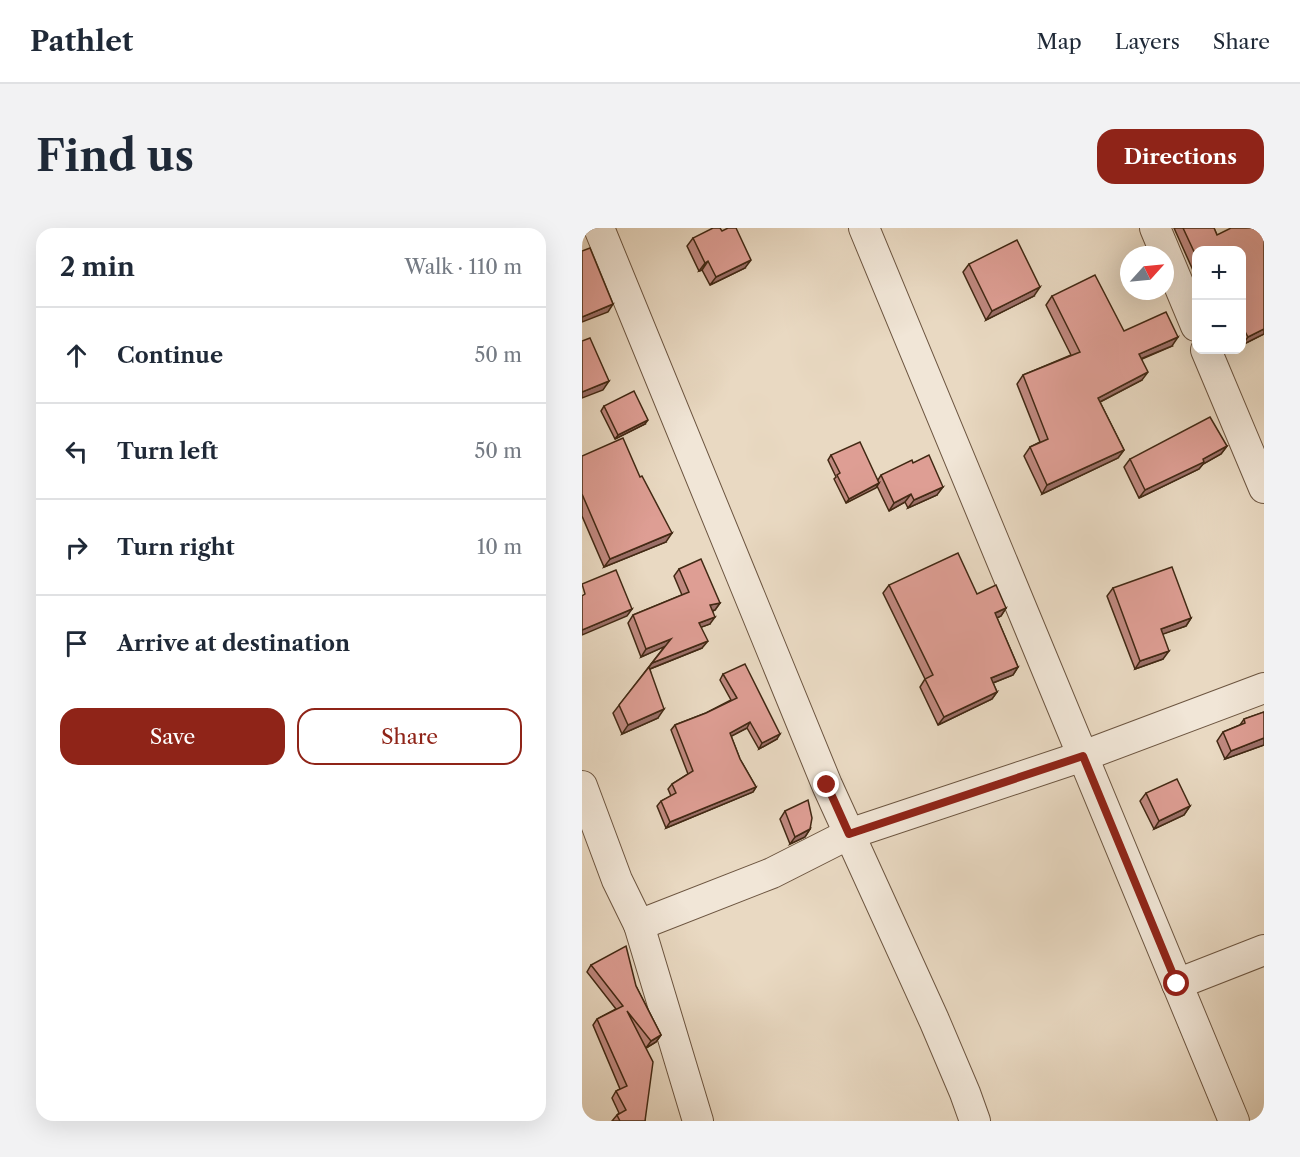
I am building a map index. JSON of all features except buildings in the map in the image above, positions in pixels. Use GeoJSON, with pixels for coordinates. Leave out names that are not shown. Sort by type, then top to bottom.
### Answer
{"type":"FeatureCollection","features":[{"type":"Feature","properties":{"kind":"street"},"geometry":{"type":"LineString","coordinates":[[599,228],[849,834],[934,1020],[975,1121]]}},
{"type":"Feature","properties":{"kind":"street"},"geometry":{"type":"LineString","coordinates":[[864,228],[1234,1121]]}},
{"type":"Feature","properties":{"kind":"street"},"geometry":{"type":"LineString","coordinates":[[1155,228],[1192,314]]}},
{"type":"Feature","properties":{"kind":"street"},"geometry":{"type":"LineString","coordinates":[[1208,354],[1264,488]]}},
{"type":"Feature","properties":{"kind":"street"},"geometry":{"type":"LineString","coordinates":[[639,925],[772,873],[849,834],[1083,756],[1264,688]]}},
{"type":"Feature","properties":{"kind":"street"},"geometry":{"type":"LineString","coordinates":[[582,786],[617,880],[639,925],[698,1121]]}},
{"type":"Feature","properties":{"kind":"street"},"geometry":{"type":"LineString","coordinates":[[1177,984],[1264,950]]}},
{"type":"Feature","properties":{"kind":"route"},"geometry":{"type":"LineString","coordinates":[[827,785],[849,834],[1083,756],[1177,984]]}}]}
